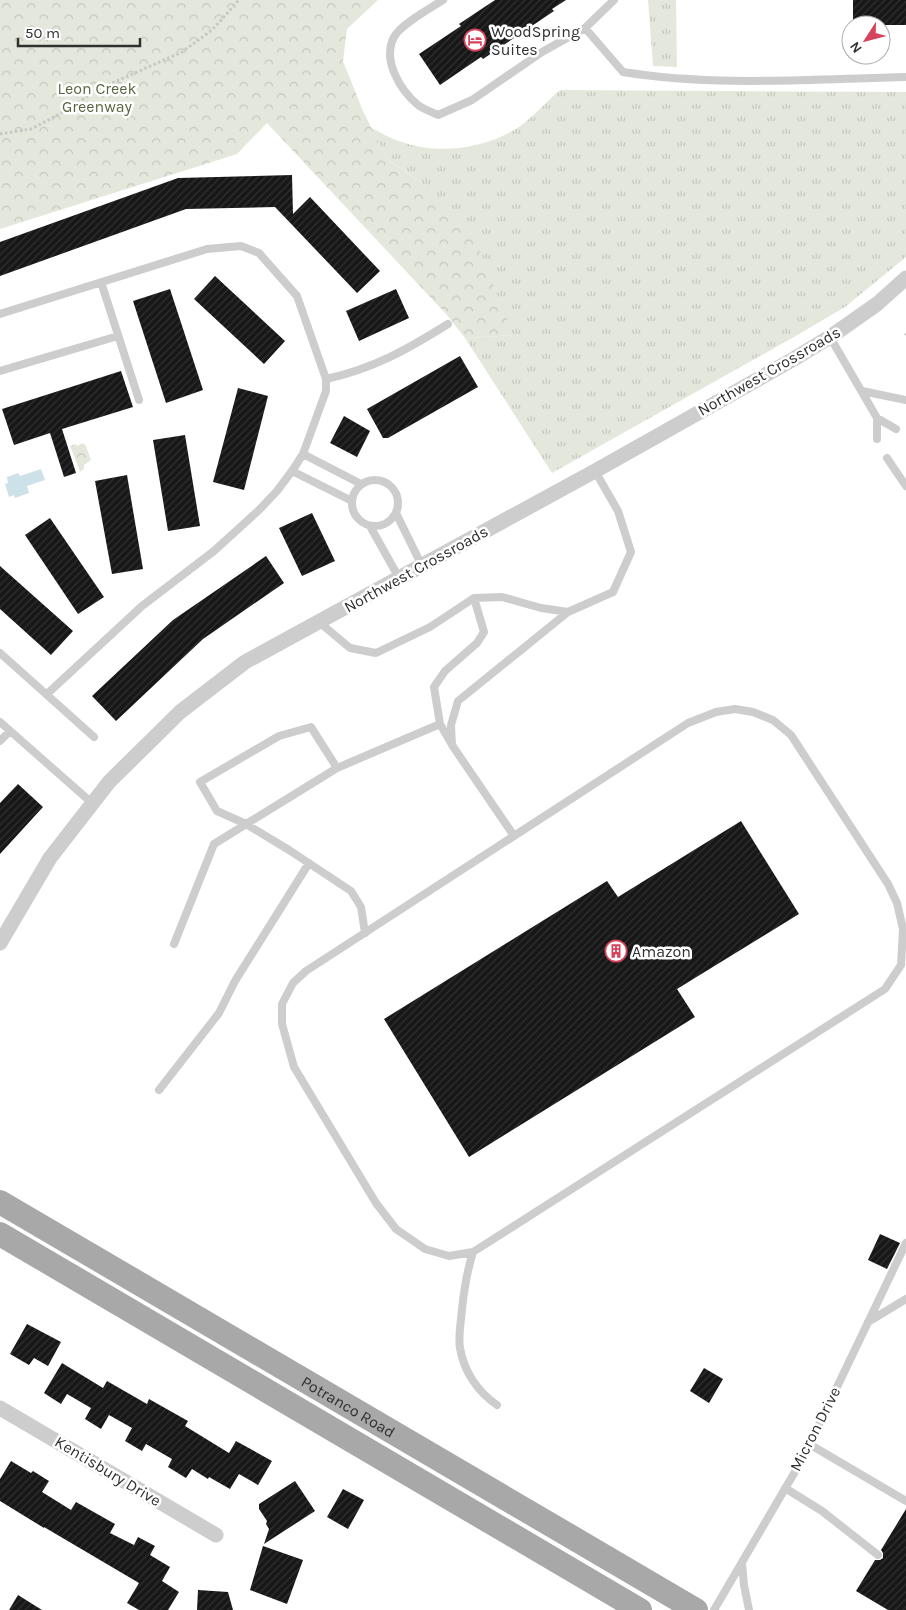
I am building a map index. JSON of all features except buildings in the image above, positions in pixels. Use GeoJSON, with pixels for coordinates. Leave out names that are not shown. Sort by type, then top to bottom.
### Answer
{"type":"FeatureCollection","features":[{"type":"Feature","properties":{"kind":"main road","name":"Potranco Road"},"geometry":{"type":"LineString","coordinates":[[0,1202],[696,1610]]}},
{"type":"Feature","properties":{"kind":"main road","name":"Potranco Road"},"geometry":{"type":"LineString","coordinates":[[0,1234],[640,1610]]}},
{"type":"Feature","properties":{"kind":"street","name":"Northwest Crossroads"},"geometry":{"type":"LineString","coordinates":[[0,943],[50,858],[92,803],[125,765],[180,712],[245,662],[595,471],[792,360],[830,337],[877,304],[906,278]]}},
{"type":"Feature","properties":{"kind":"street","name":"Kentisbury Drive"},"geometry":{"type":"LineString","coordinates":[[0,1408],[216,1535]]}},
{"type":"Feature","properties":{"kind":"lane"},"geometry":{"type":"LineString","coordinates":[[443,0],[411,20],[394,36],[390,56],[394,75],[408,94],[419,106],[438,115],[472,100],[542,52],[585,28],[614,0]]}},
{"type":"Feature","properties":{"kind":"lane"},"geometry":{"type":"LineString","coordinates":[[585,28],[622,72],[662,78],[751,81],[906,77]]}},
{"type":"Feature","properties":{"kind":"lane"},"geometry":{"type":"LineString","coordinates":[[0,314],[207,249],[241,246],[259,253],[297,296],[326,379],[326,391],[302,454],[292,472],[277,491],[235,533],[142,606],[47,694]]}},
{"type":"Feature","properties":{"kind":"lane"},"geometry":{"type":"LineString","coordinates":[[101,282],[139,400]]}},
{"type":"Feature","properties":{"kind":"lane"},"geometry":{"type":"LineString","coordinates":[[326,379],[369,367],[400,352],[448,324]]}},
{"type":"Feature","properties":{"kind":"lane"},"geometry":{"type":"LineString","coordinates":[[0,371],[118,336]]}},
{"type":"Feature","properties":{"kind":"lane"},"geometry":{"type":"LineString","coordinates":[[830,337],[876,418],[877,439]]}},
{"type":"Feature","properties":{"kind":"lane"},"geometry":{"type":"LineString","coordinates":[[862,391],[906,400]]}},
{"type":"Feature","properties":{"kind":"lane"},"geometry":{"type":"LineString","coordinates":[[876,418],[896,429]]}},
{"type":"Feature","properties":{"kind":"lane"},"geometry":{"type":"LineString","coordinates":[[302,454],[361,484]]}},
{"type":"Feature","properties":{"kind":"lane"},"geometry":{"type":"LineString","coordinates":[[887,458],[906,486]]}},
{"type":"Feature","properties":{"kind":"lane"},"geometry":{"type":"LineString","coordinates":[[452,745],[451,725],[458,701],[568,612],[613,592],[631,552],[618,511],[595,471]]}},
{"type":"Feature","properties":{"kind":"lane"},"geometry":{"type":"LineString","coordinates":[[292,472],[352,501]]}},
{"type":"Feature","properties":{"kind":"lane"},"geometry":{"type":"LineString","coordinates":[[377,479],[388,483],[398,497],[396,513],[385,524],[370,526],[356,517],[352,501],[354,493],[361,484],[377,479]]}},
{"type":"Feature","properties":{"kind":"lane"},"geometry":{"type":"LineString","coordinates":[[396,513],[422,566]]}},
{"type":"Feature","properties":{"kind":"lane"},"geometry":{"type":"LineString","coordinates":[[370,526],[399,578]]}},
{"type":"Feature","properties":{"kind":"lane"},"geometry":{"type":"LineString","coordinates":[[319,622],[350,648],[376,654],[430,626],[474,598],[502,596],[542,608],[568,612]]}},
{"type":"Feature","properties":{"kind":"lane"},"geometry":{"type":"LineString","coordinates":[[474,598],[484,632],[477,644],[445,671],[434,687],[440,724],[452,745],[514,836]]}},
{"type":"Feature","properties":{"kind":"lane"},"geometry":{"type":"LineString","coordinates":[[0,653],[94,737]]}},
{"type":"Feature","properties":{"kind":"lane"},"geometry":{"type":"LineString","coordinates":[[734,709],[753,712],[773,720],[791,735],[888,884],[904,929],[901,965],[884,989],[473,1252],[449,1256],[425,1249],[396,1229],[376,1203],[294,1067],[282,1024],[282,1004],[293,982],[306,971],[365,933],[688,724],[716,712],[734,709]]}},
{"type":"Feature","properties":{"kind":"lane"},"geometry":{"type":"LineString","coordinates":[[0,722],[92,803]]}},
{"type":"Feature","properties":{"kind":"lane"},"geometry":{"type":"LineString","coordinates":[[174,944],[214,844],[337,768],[440,724]]}},
{"type":"Feature","properties":{"kind":"lane"},"geometry":{"type":"LineString","coordinates":[[337,768],[311,727],[279,736],[200,782],[218,811],[246,824],[310,863],[351,891],[360,907],[365,933]]}},
{"type":"Feature","properties":{"kind":"lane"},"geometry":{"type":"LineString","coordinates":[[0,741],[10,731]]}},
{"type":"Feature","properties":{"kind":"lane"},"geometry":{"type":"LineString","coordinates":[[159,1090],[219,1013],[234,981],[310,863]]}},
{"type":"Feature","properties":{"kind":"lane","name":"Micron Drive"},"geometry":{"type":"LineString","coordinates":[[714,1610],[809,1444],[906,1243]]}},
{"type":"Feature","properties":{"kind":"lane"},"geometry":{"type":"LineString","coordinates":[[473,1252],[465,1279],[460,1347],[468,1372],[477,1387],[497,1405]]}},
{"type":"Feature","properties":{"kind":"lane"},"geometry":{"type":"LineString","coordinates":[[868,1322],[906,1299]]}},
{"type":"Feature","properties":{"kind":"lane"},"geometry":{"type":"LineString","coordinates":[[809,1444],[906,1501]]}},
{"type":"Feature","properties":{"kind":"lane"},"geometry":{"type":"LineString","coordinates":[[785,1488],[822,1511],[878,1555]]}},
{"type":"Feature","properties":{"kind":"lane"},"geometry":{"type":"LineString","coordinates":[[742,1562],[749,1610]]}},
{"type":"Feature","properties":{"kind":"path"},"geometry":{"type":"LineString","coordinates":[[0,134],[31,129],[101,88],[182,52],[212,30],[239,0]]}},
{"type":"Feature","properties":{"kind":"green space","name":"Leon Creek Greenway"},"geometry":{"type":"Polygon","coordinates":[[[0,0],[378,0],[347,29],[343,61],[363,111],[387,159],[433,191],[479,248],[513,335],[465,338],[447,315],[267,123],[237,154],[0,229],[0,0]]]}},
{"type":"Feature","properties":{"kind":"green space"},"geometry":{"type":"Polygon","coordinates":[[[648,0],[676,0],[677,67],[653,66],[648,0]]]}},
{"type":"Feature","properties":{"kind":"green space"},"geometry":{"type":"Polygon","coordinates":[[[560,90],[906,92],[906,257],[845,307],[552,473],[465,338],[513,335],[433,191],[387,159],[371,128],[395,140],[414,146],[446,149],[463,148],[510,133],[523,124],[560,90]]]}},
{"type":"Feature","properties":{"kind":"green space"},"geometry":{"type":"Polygon","coordinates":[[[83,443],[91,460],[84,465],[84,469],[80,472],[70,446],[76,444],[77,446],[83,443]]]}},
{"type":"Feature","properties":{"kind":"shaded area"},"geometry":{"type":"Polygon","coordinates":[[[41,469],[45,480],[27,486],[29,493],[15,498],[14,495],[9,497],[5,484],[8,483],[7,477],[18,473],[20,476],[41,469]]]}},
{"type":"Feature","properties":{"kind":"place","name":"WoodSpring Suites"},"geometry":{"type":"Point","coordinates":[475,40]}},
{"type":"Feature","properties":{"kind":"place","name":"Amazon"},"geometry":{"type":"Point","coordinates":[616,951]}}]}
